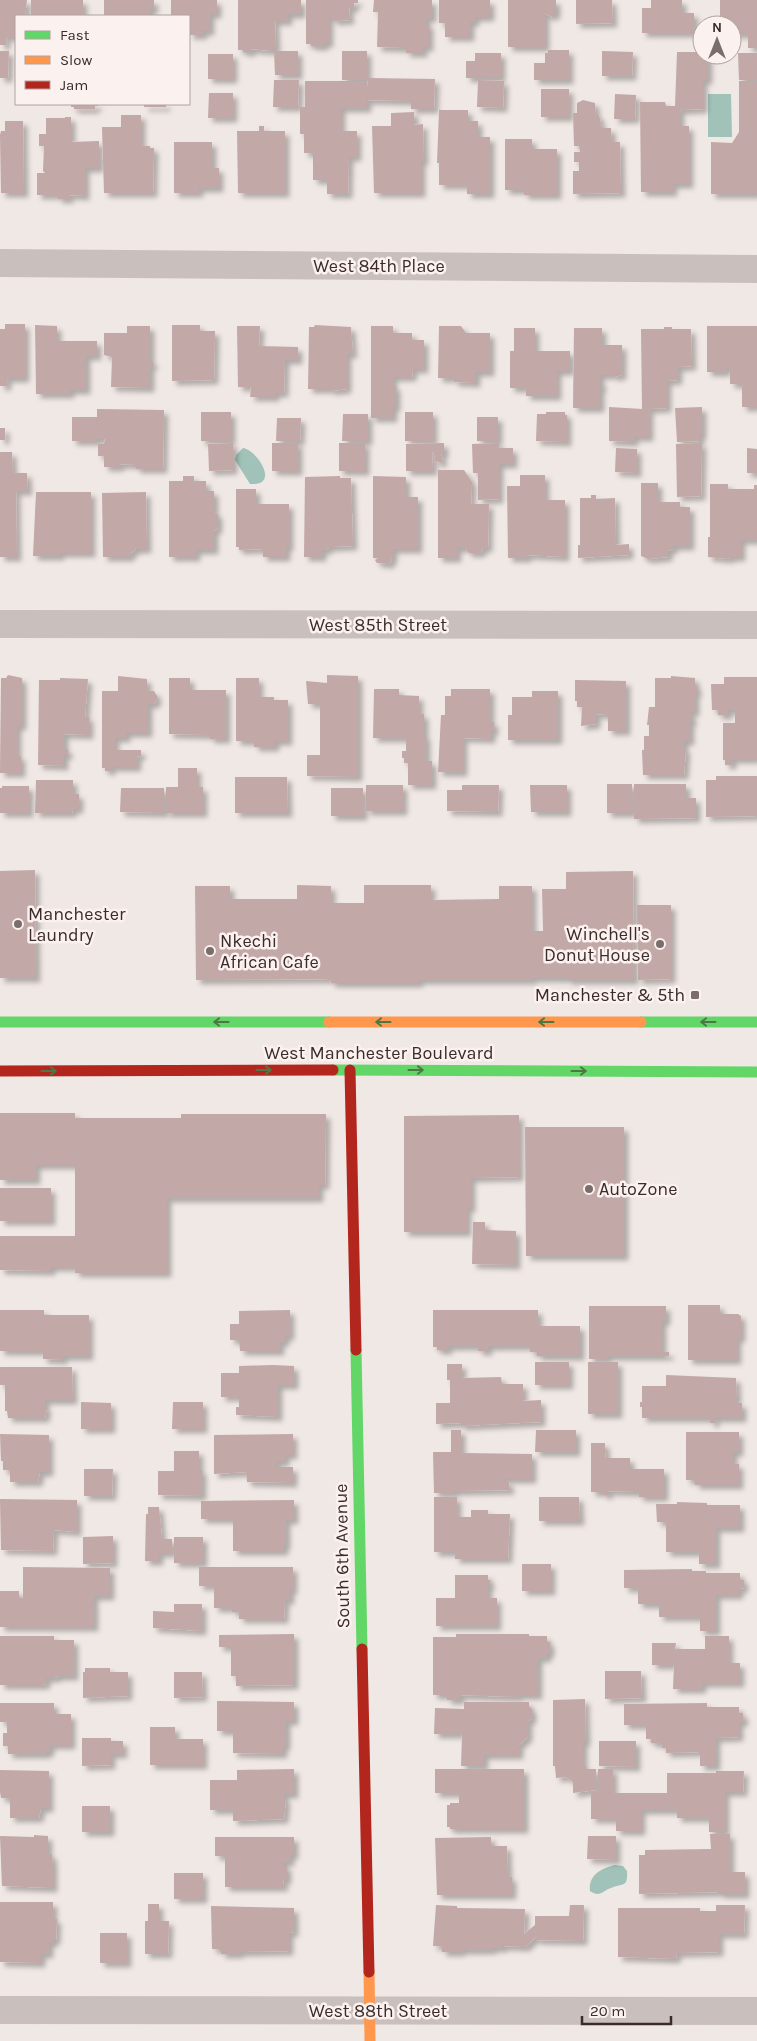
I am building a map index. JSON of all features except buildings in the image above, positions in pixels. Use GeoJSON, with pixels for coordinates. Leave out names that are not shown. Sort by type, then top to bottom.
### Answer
{"type":"FeatureCollection","features":[{"type":"Feature","properties":{"kind":"main road","name":"West Manchester Boulevard"},"geometry":{"type":"LineString","coordinates":[[0,1022],[757,1022]]}},
{"type":"Feature","properties":{"kind":"main road","name":"West Manchester Boulevard"},"geometry":{"type":"LineString","coordinates":[[0,1072],[350,1070],[757,1072]]}},
{"type":"Feature","properties":{"kind":"main road","name":"South 6th Avenue"},"geometry":{"type":"LineString","coordinates":[[350,1070],[370,2041]]}},
{"type":"Feature","properties":{"kind":"street","name":"West 84th Place"},"geometry":{"type":"LineString","coordinates":[[0,263],[757,269]]}},
{"type":"Feature","properties":{"kind":"street","name":"West 85th Street"},"geometry":{"type":"LineString","coordinates":[[0,624],[757,625]]}},
{"type":"Feature","properties":{"kind":"street","name":"West 88th Street"},"geometry":{"type":"LineString","coordinates":[[0,2010],[757,2011]]}},
{"type":"Feature","properties":{"kind":"shaded area"},"geometry":{"type":"Polygon","coordinates":[[[708,94],[731,94],[732,137],[708,137],[708,94]]]}},
{"type":"Feature","properties":{"kind":"shaded area"},"geometry":{"type":"Polygon","coordinates":[[[243,448],[249,450],[260,461],[265,474],[264,480],[259,483],[250,484],[235,460],[236,455],[243,448]]]}},
{"type":"Feature","properties":{"kind":"shaded area"},"geometry":{"type":"Polygon","coordinates":[[[615,1865],[623,1866],[627,1871],[626,1883],[599,1894],[590,1891],[591,1881],[597,1873],[615,1865]]]}},
{"type":"Feature","properties":{"kind":"traffic: fast"},"geometry":{"type":"LineString","coordinates":[[0,1022],[329,1022]]}},
{"type":"Feature","properties":{"kind":"traffic: fast"},"geometry":{"type":"LineString","coordinates":[[641,1022],[757,1022]]}},
{"type":"Feature","properties":{"kind":"traffic: fast"},"geometry":{"type":"LineString","coordinates":[[333,1070],[757,1072]]}},
{"type":"Feature","properties":{"kind":"traffic: fast"},"geometry":{"type":"LineString","coordinates":[[356,1350],[362,1649]]}},
{"type":"Feature","properties":{"kind":"traffic: slow"},"geometry":{"type":"LineString","coordinates":[[329,1022],[641,1022]]}},
{"type":"Feature","properties":{"kind":"traffic: slow"},"geometry":{"type":"LineString","coordinates":[[369,1972],[370,2041]]}},
{"type":"Feature","properties":{"kind":"traffic: jam"},"geometry":{"type":"LineString","coordinates":[[0,1071],[333,1070]]}},
{"type":"Feature","properties":{"kind":"traffic: jam"},"geometry":{"type":"LineString","coordinates":[[350,1070],[356,1350]]}},
{"type":"Feature","properties":{"kind":"traffic: jam"},"geometry":{"type":"LineString","coordinates":[[362,1649],[369,1972]]}},
{"type":"Feature","properties":{"kind":"place","name":"Manchester Laundry"},"geometry":{"type":"Point","coordinates":[18,924]}},
{"type":"Feature","properties":{"kind":"place","name":"Winchell's Donut House"},"geometry":{"type":"Point","coordinates":[660,944]}},
{"type":"Feature","properties":{"kind":"place","name":"Nkechi African Cafe"},"geometry":{"type":"Point","coordinates":[210,951]}},
{"type":"Feature","properties":{"kind":"place","name":"Manchester & 5th"},"geometry":{"type":"Point","coordinates":[695,995]}},
{"type":"Feature","properties":{"kind":"place","name":"AutoZone"},"geometry":{"type":"Point","coordinates":[589,1189]}}]}
